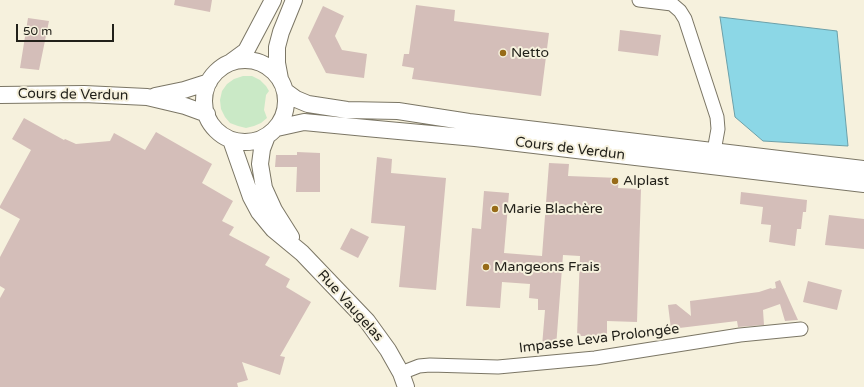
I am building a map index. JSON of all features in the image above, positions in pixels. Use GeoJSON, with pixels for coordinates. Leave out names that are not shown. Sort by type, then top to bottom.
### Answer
{"type":"FeatureCollection","features":[{"type":"Feature","properties":{"kind":"main road"},"geometry":{"type":"LineString","coordinates":[[273,0],[246,52],[219,69],[209,82],[204,96],[205,110],[210,123],[219,133],[231,140],[244,143],[256,141],[272,132],[283,118],[287,105],[277,63],[277,47],[281,32],[294,0]]}},
{"type":"Feature","properties":{"kind":"main road"},"geometry":{"type":"LineString","coordinates":[[231,62],[245,60],[259,62],[271,69],[283,85]]}},
{"type":"Feature","properties":{"kind":"main road","name":"Cours de Verdun"},"geometry":{"type":"LineString","coordinates":[[147,97],[184,90],[209,82]]}},
{"type":"Feature","properties":{"kind":"main road","name":"Cours de Verdun"},"geometry":{"type":"LineString","coordinates":[[283,85],[296,99],[316,106],[347,110],[398,111],[469,122],[864,169]]}},
{"type":"Feature","properties":{"kind":"main road","name":"Cours de Verdun"},"geometry":{"type":"LineString","coordinates":[[0,95],[84,94],[147,97],[185,106],[207,114]]}},
{"type":"Feature","properties":{"kind":"main road","name":"Cours de Verdun"},"geometry":{"type":"LineString","coordinates":[[272,132],[304,122],[351,126],[475,138],[864,184]]}},
{"type":"Feature","properties":{"kind":"main road","name":"Rue Vaugelas"},"geometry":{"type":"LineString","coordinates":[[272,132],[262,149],[260,164],[264,188],[274,210],[299,250]]}},
{"type":"Feature","properties":{"kind":"main road","name":"Rue Vaugelas"},"geometry":{"type":"LineString","coordinates":[[231,140],[251,197],[259,212],[273,229],[299,250],[367,321],[388,350],[404,380]]}},
{"type":"Feature","properties":{"kind":"street"},"geometry":{"type":"LineString","coordinates":[[639,0],[672,4],[680,11],[685,19],[717,117],[718,129],[714,151]]}},
{"type":"Feature","properties":{"kind":"street","name":"Impasse Leva Prolongée"},"geometry":{"type":"LineString","coordinates":[[404,380],[419,366],[498,367],[595,358],[740,335],[801,329]]}},
{"type":"Feature","properties":{"kind":"green space"},"geometry":{"type":"Polygon","coordinates":[[[243,76],[252,76],[260,80],[269,91],[266,95],[264,110],[267,118],[261,123],[246,128],[230,123],[221,109],[220,100],[222,91],[227,84],[234,79],[243,76]]]}},
{"type":"Feature","properties":{"kind":"water"},"geometry":{"type":"Polygon","coordinates":[[[720,17],[837,31],[848,146],[763,141],[735,117],[720,17]]]}},
{"type":"Feature","properties":{"kind":"building"},"geometry":{"type":"Polygon","coordinates":[[[175,0],[212,0],[210,12],[174,5],[175,0]]]}},
{"type":"Feature","properties":{"kind":"building","name":"Netto"},"geometry":{"type":"Polygon","coordinates":[[[416,5],[455,10],[454,21],[549,33],[541,96],[412,79],[414,68],[402,66],[404,54],[409,54],[416,5]]]}},
{"type":"Feature","properties":{"kind":"building"},"geometry":{"type":"Polygon","coordinates":[[[323,6],[344,16],[335,36],[342,50],[367,54],[364,78],[326,73],[308,38],[323,6]]]}},
{"type":"Feature","properties":{"kind":"building"},"geometry":{"type":"Polygon","coordinates":[[[28,18],[49,21],[39,70],[20,68],[28,18]]]}},
{"type":"Feature","properties":{"kind":"building"},"geometry":{"type":"Polygon","coordinates":[[[620,30],[661,35],[658,56],[618,51],[620,30]]]}},
{"type":"Feature","properties":{"kind":"building"},"geometry":{"type":"Polygon","coordinates":[[[24,118],[64,140],[65,139],[76,144],[110,141],[114,133],[145,150],[156,132],[212,164],[202,183],[233,201],[222,221],[234,227],[229,235],[270,257],[265,265],[290,279],[286,287],[311,302],[280,356],[285,357],[280,375],[242,362],[248,380],[237,383],[238,387],[0,387],[0,298],[5,289],[0,286],[0,257],[20,219],[0,208],[0,206],[31,150],[12,139],[24,118]]]}},
{"type":"Feature","properties":{"kind":"building"},"geometry":{"type":"Polygon","coordinates":[[[297,152],[320,153],[320,192],[296,192],[297,167],[275,167],[276,155],[297,155],[297,152]]]}},
{"type":"Feature","properties":{"kind":"building"},"geometry":{"type":"Polygon","coordinates":[[[377,157],[392,159],[391,173],[446,178],[436,290],[399,287],[405,226],[371,223],[377,157]]]}},
{"type":"Feature","properties":{"kind":"building"},"geometry":{"type":"Polygon","coordinates":[[[549,163],[569,164],[568,176],[619,178],[618,188],[641,189],[637,322],[607,321],[607,336],[577,336],[580,256],[563,255],[556,347],[542,346],[545,310],[538,310],[538,299],[529,298],[530,284],[502,282],[500,308],[466,306],[472,228],[481,229],[484,191],[509,193],[504,253],[542,256],[549,163]]]}},
{"type":"Feature","properties":{"kind":"building"},"geometry":{"type":"Polygon","coordinates":[[[741,192],[807,200],[806,212],[803,212],[801,229],[797,229],[795,246],[769,242],[771,225],[761,224],[763,207],[740,204],[741,192]]]}},
{"type":"Feature","properties":{"kind":"building"},"geometry":{"type":"Polygon","coordinates":[[[829,215],[864,219],[864,249],[825,245],[829,215]]]}},
{"type":"Feature","properties":{"kind":"building"},"geometry":{"type":"Polygon","coordinates":[[[351,228],[369,237],[358,258],[340,249],[351,228]]]}},
{"type":"Feature","properties":{"kind":"building"},"geometry":{"type":"Polygon","coordinates":[[[780,280],[798,320],[785,321],[780,304],[763,310],[764,325],[738,327],[737,321],[671,329],[668,305],[676,304],[691,316],[690,301],[772,289],[776,288],[775,282],[780,280]]]}},
{"type":"Feature","properties":{"kind":"building"},"geometry":{"type":"Polygon","coordinates":[[[808,281],[842,290],[837,310],[803,302],[808,281]]]}},
{"type":"Feature","properties":{"kind":"place","name":"Netto"},"geometry":{"type":"Point","coordinates":[503,53]}},
{"type":"Feature","properties":{"kind":"place","name":"Alplast"},"geometry":{"type":"Point","coordinates":[615,181]}},
{"type":"Feature","properties":{"kind":"place","name":"Marie Blachère"},"geometry":{"type":"Point","coordinates":[495,209]}},
{"type":"Feature","properties":{"kind":"place","name":"Mangeons Frais"},"geometry":{"type":"Point","coordinates":[486,267]}}]}
